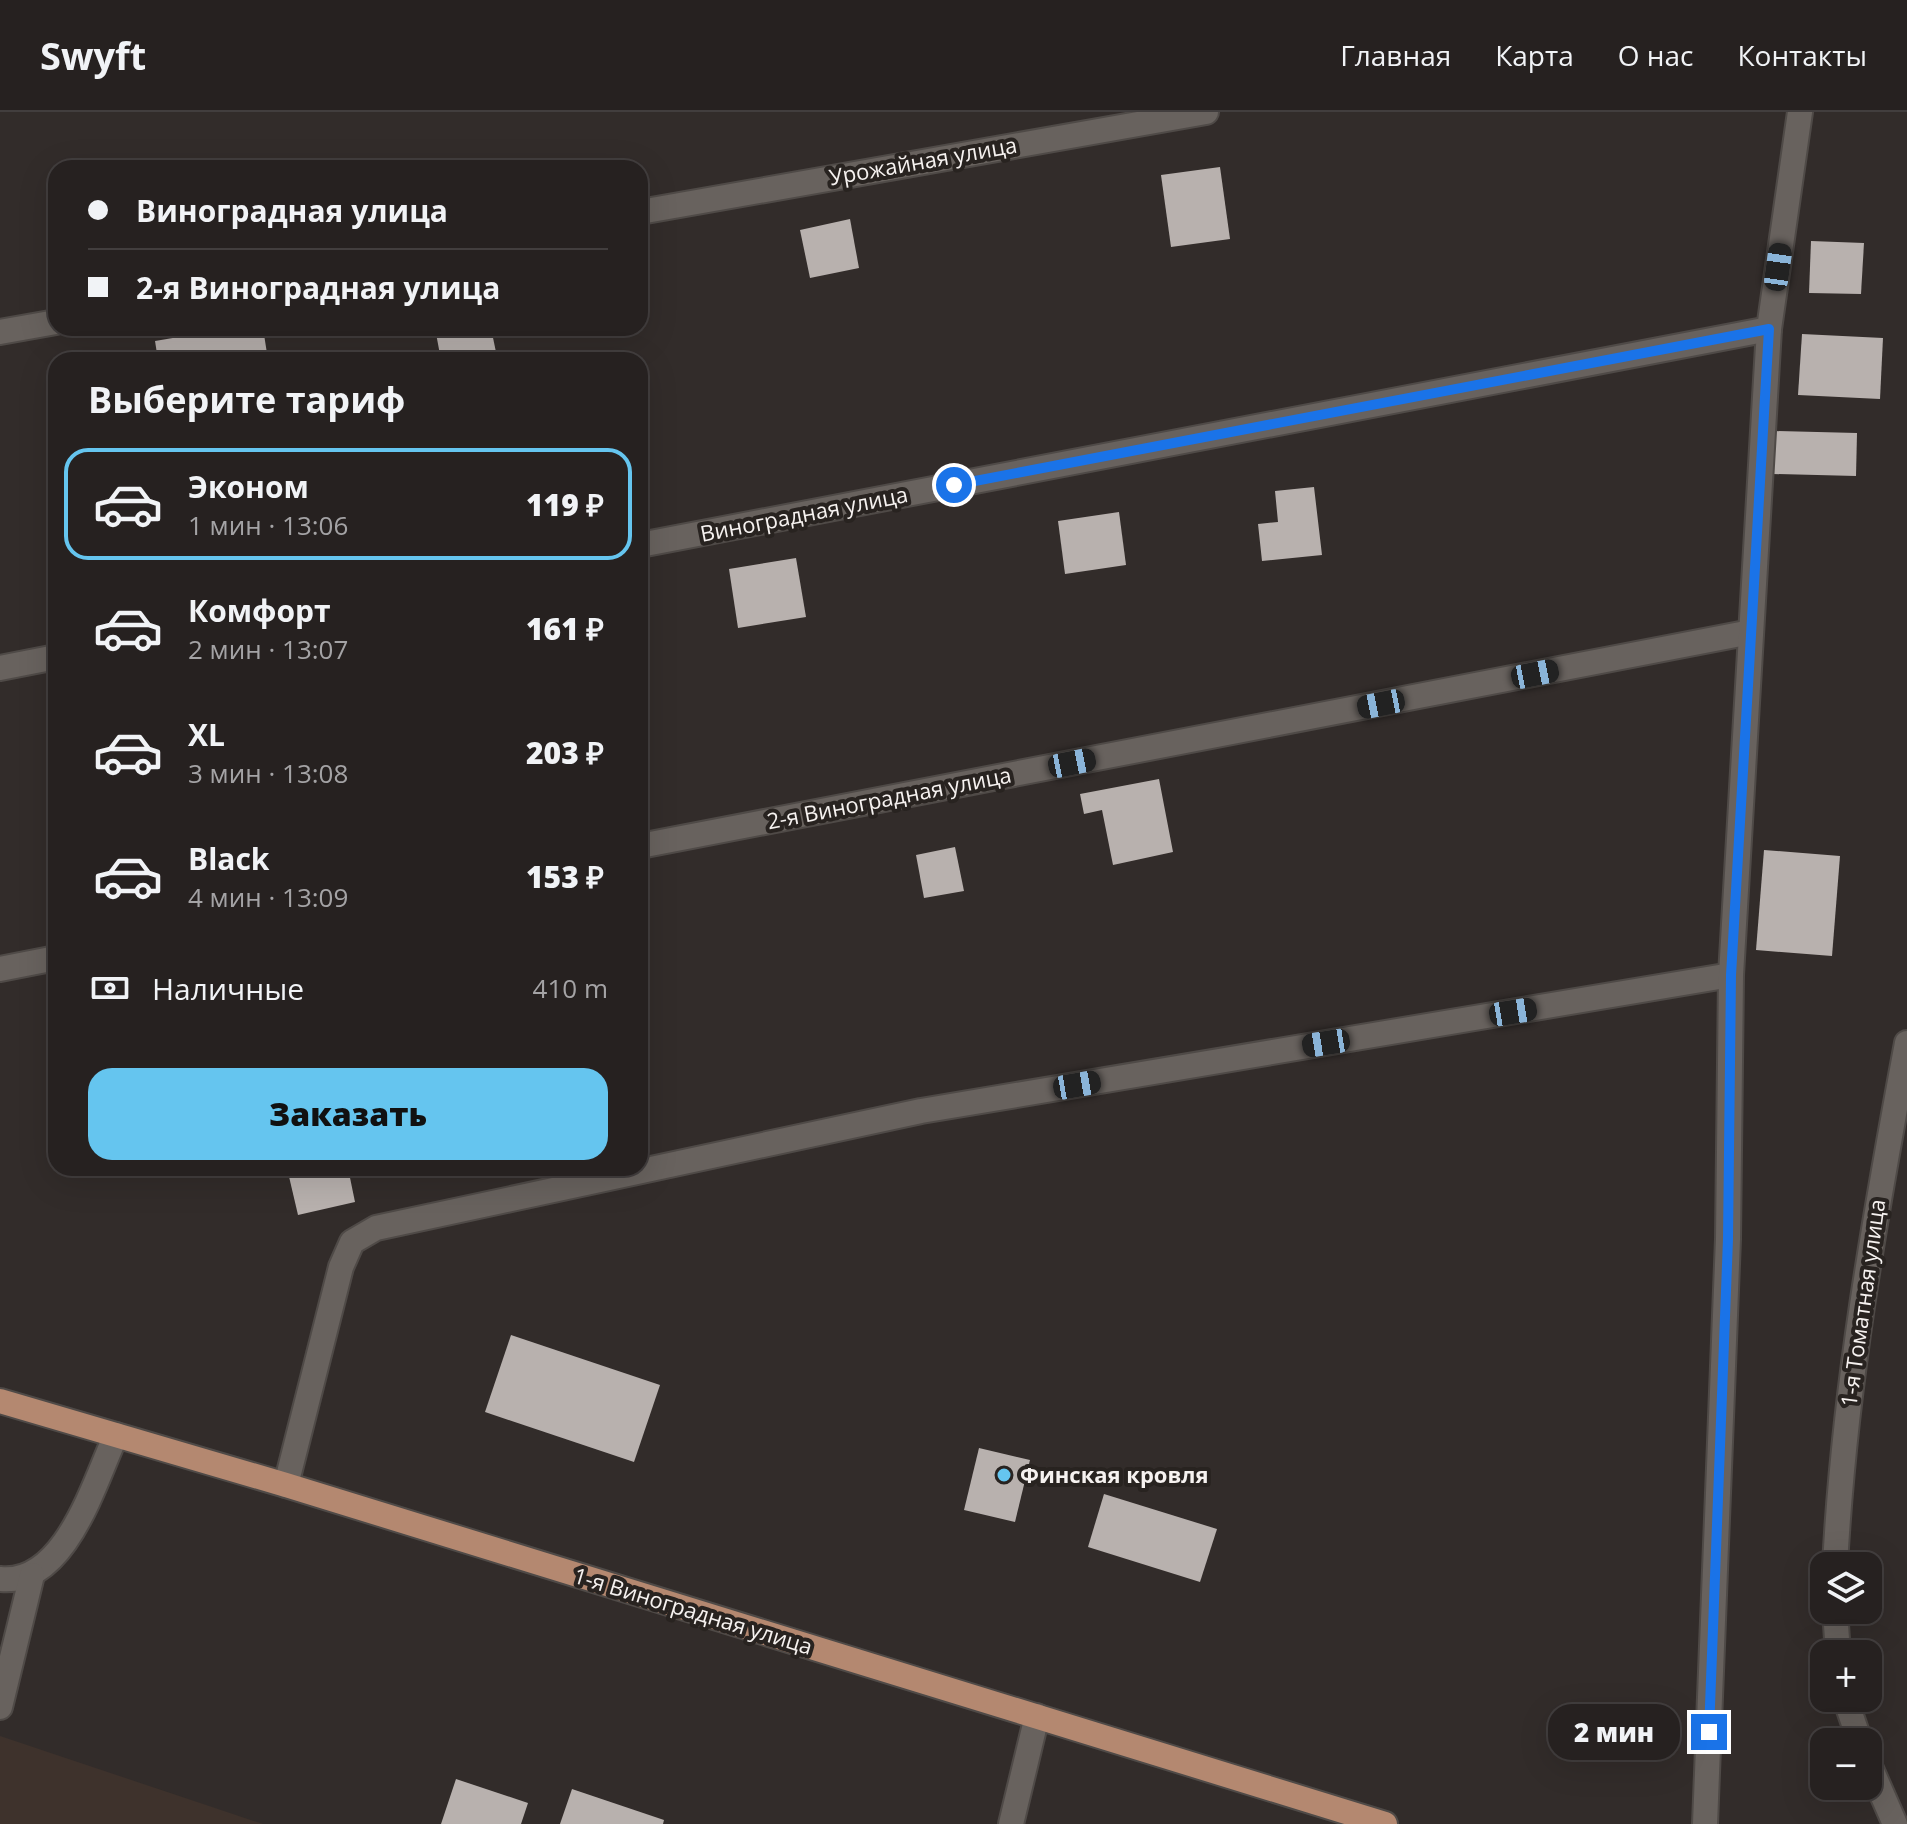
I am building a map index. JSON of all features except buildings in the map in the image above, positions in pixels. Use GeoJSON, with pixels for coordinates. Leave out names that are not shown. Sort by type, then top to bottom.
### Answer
{"type":"FeatureCollection","features":[{"type":"Feature","properties":{"kind":"main road","name":"1-я Виноградная улица"},"geometry":{"type":"LineString","coordinates":[[0,1401],[286,1485],[1385,1824]]}},
{"type":"Feature","properties":{"kind":"street","name":"Урожайная улица"},"geometry":{"type":"LineString","coordinates":[[648,211],[1206,112]]}},
{"type":"Feature","properties":{"kind":"street"},"geometry":{"type":"LineString","coordinates":[[1705,1824],[1728,1239],[1731,975],[1769,329],[1800,112]]}},
{"type":"Feature","properties":{"kind":"street"},"geometry":{"type":"LineString","coordinates":[[0,332],[48,323]]}},
{"type":"Feature","properties":{"kind":"street","name":"Виноградная улица"},"geometry":{"type":"LineString","coordinates":[[648,543],[1769,329]]}},
{"type":"Feature","properties":{"kind":"street","name":"2-я Виноградная улица"},"geometry":{"type":"LineString","coordinates":[[648,844],[1751,632]]}},
{"type":"Feature","properties":{"kind":"street"},"geometry":{"type":"LineString","coordinates":[[0,668],[48,659]]}},
{"type":"Feature","properties":{"kind":"street"},"geometry":{"type":"LineString","coordinates":[[0,969],[48,960]]}},
{"type":"Feature","properties":{"kind":"street"},"geometry":{"type":"LineString","coordinates":[[648,1170],[921,1111],[1731,975]]}},
{"type":"Feature","properties":{"kind":"street","name":"1-я Томатная улица"},"geometry":{"type":"LineString","coordinates":[[1836,1552],[1845,1438],[1876,1206],[1907,1043]]}},
{"type":"Feature","properties":{"kind":"street"},"geometry":{"type":"LineString","coordinates":[[286,1485],[341,1267],[352,1242],[376,1228],[618,1176]]}},
{"type":"Feature","properties":{"kind":"street"},"geometry":{"type":"LineString","coordinates":[[0,1579],[32,1575],[51,1562],[65,1544],[116,1435]]}},
{"type":"Feature","properties":{"kind":"street"},"geometry":{"type":"LineString","coordinates":[[0,1707],[32,1575]]}},
{"type":"Feature","properties":{"kind":"street"},"geometry":{"type":"LineString","coordinates":[[1011,1824],[1037,1716]]}},
{"type":"Feature","properties":{"kind":"street"},"geometry":{"type":"LineString","coordinates":[[1882,1794],[1895,1824]]}},
{"type":"Feature","properties":{"kind":"shaded area"},"geometry":{"type":"Polygon","coordinates":[[[0,1736],[263,1824],[0,1824],[0,1736]]]}},
{"type":"Feature","properties":{"kind":"place","name":"Финская кровля"},"geometry":{"type":"Point","coordinates":[1004,1475]}},
{"type":"Feature","properties":{"kind":"route"},"geometry":{"type":"LineString","coordinates":[[954,485],[1769,329],[1731,975],[1728,1239],[1709,1732]]}}]}
